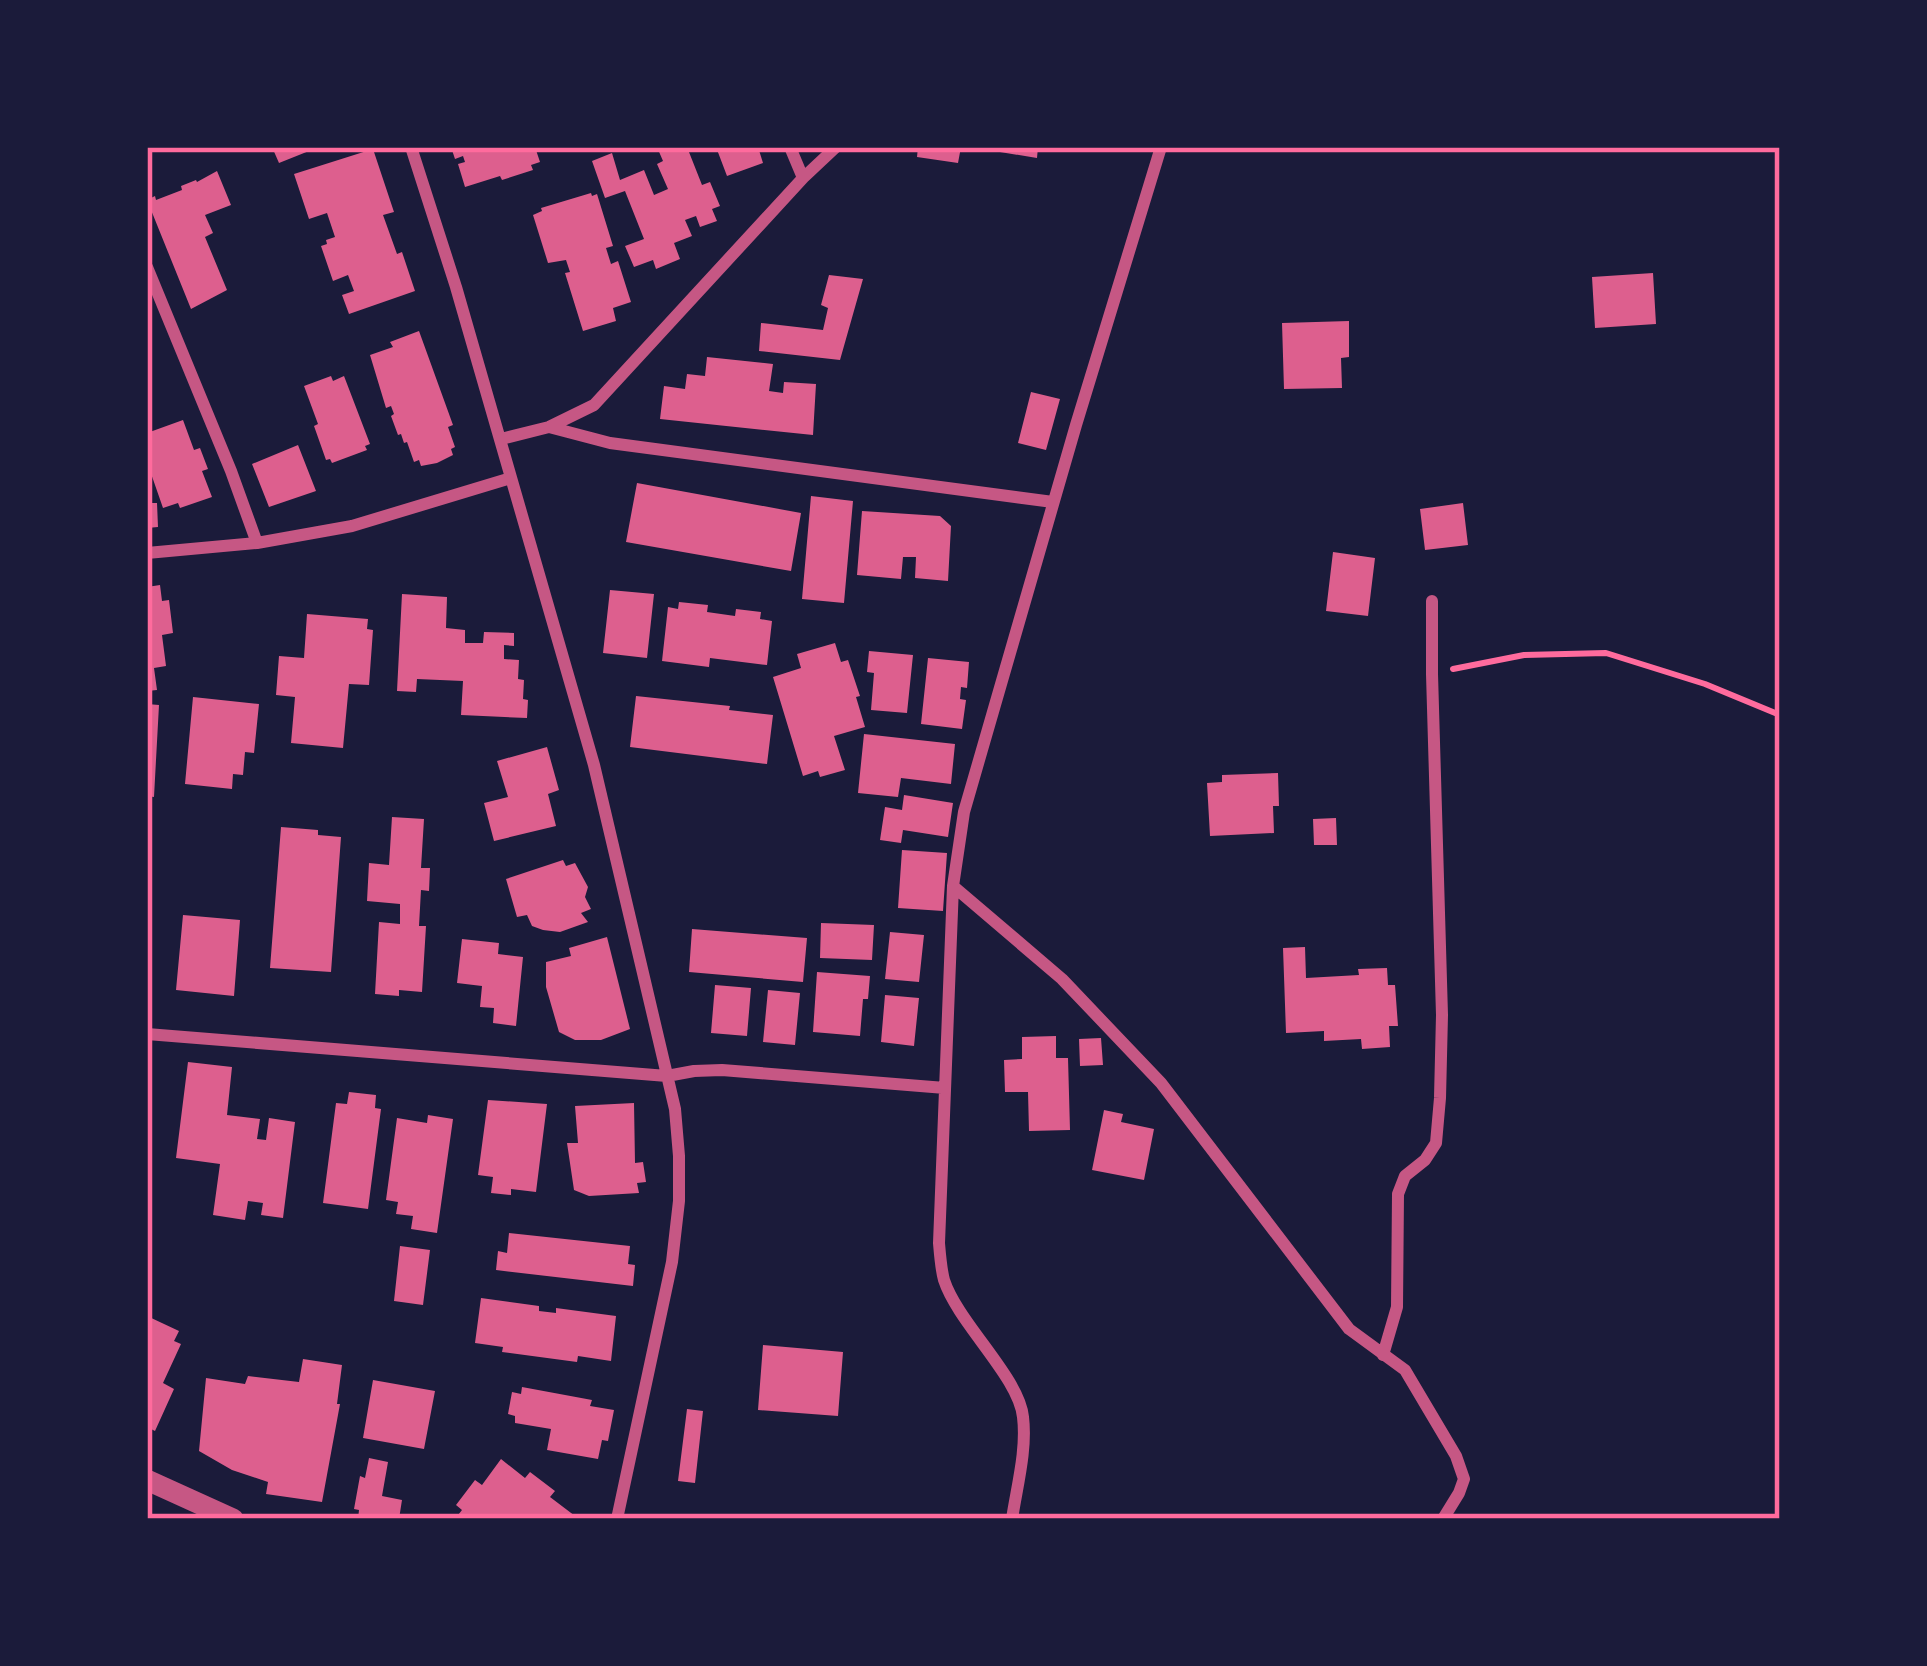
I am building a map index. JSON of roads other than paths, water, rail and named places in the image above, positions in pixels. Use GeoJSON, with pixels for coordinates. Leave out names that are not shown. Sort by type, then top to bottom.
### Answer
{"type":"FeatureCollection","features":[{"type":"Feature","properties":{"kind":"street"},"geometry":{"type":"LineString","coordinates":[[411,147],[456,286],[594,765],[675,1109],[679,1156],[675,1242],[617,1519]]}},
{"type":"Feature","properties":{"kind":"street"},"geometry":{"type":"LineString","coordinates":[[790,147],[803,178]]}},
{"type":"Feature","properties":{"kind":"street"},"geometry":{"type":"LineString","coordinates":[[501,439],[549,427],[594,405],[836,147]]}},
{"type":"Feature","properties":{"kind":"street"},"geometry":{"type":"LineString","coordinates":[[1012,1519],[1023,1448],[1023,1413],[1013,1389],[944,1282],[939,1243],[953,886],[964,812],[1161,147]]}},
{"type":"Feature","properties":{"kind":"street"},"geometry":{"type":"LineString","coordinates":[[147,267],[257,543]]}},
{"type":"Feature","properties":{"kind":"street"},"geometry":{"type":"LineString","coordinates":[[549,427],[610,442],[1053,502]]}},
{"type":"Feature","properties":{"kind":"street"},"geometry":{"type":"LineString","coordinates":[[147,553],[257,543],[352,526],[511,478]]}},
{"type":"Feature","properties":{"kind":"street"},"geometry":{"type":"LineString","coordinates":[[1383,1355],[1397,1307],[1398,1194],[1405,1176],[1425,1160],[1436,1143],[1440,1098],[1432,601]]}},
{"type":"Feature","properties":{"kind":"street"},"geometry":{"type":"LineString","coordinates":[[953,886],[1062,979],[1161,1083],[1349,1329],[1405,1370],[1456,1456],[1464,1479],[1444,1519]]}},
{"type":"Feature","properties":{"kind":"street"},"geometry":{"type":"LineString","coordinates":[[147,1034],[667,1076],[722,1070],[945,1088]]}},
{"type":"Feature","properties":{"kind":"street"},"geometry":{"type":"LineString","coordinates":[[147,1480],[233,1519]]}}]}
